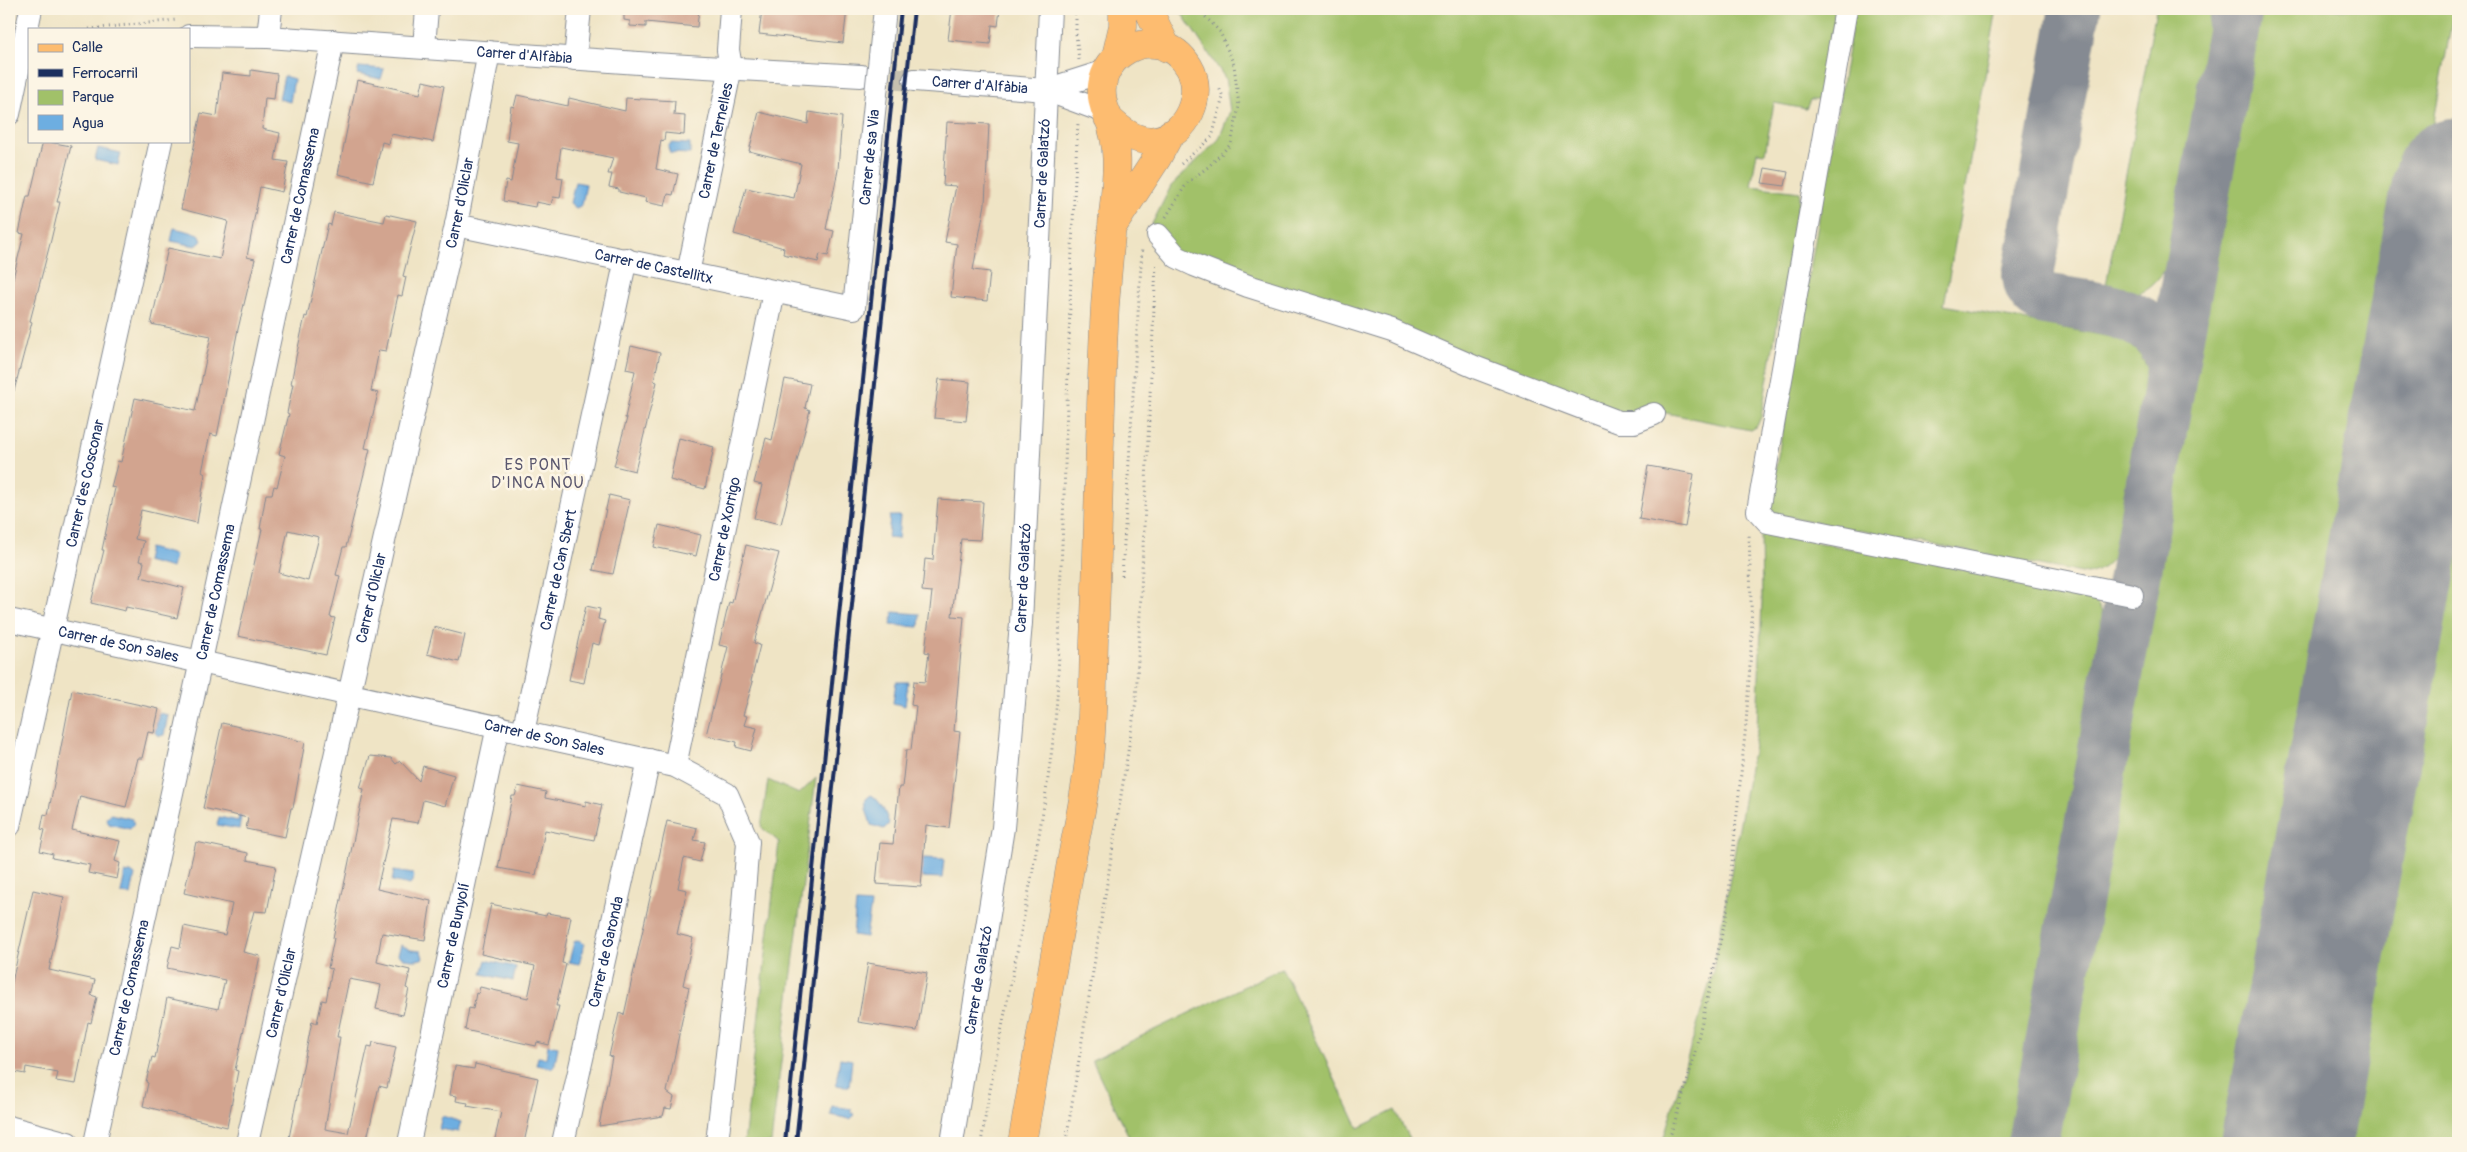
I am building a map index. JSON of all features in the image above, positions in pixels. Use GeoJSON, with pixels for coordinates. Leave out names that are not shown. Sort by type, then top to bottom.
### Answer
{"type":"FeatureCollection","features":[{"type":"Feature","properties":{"kind":"main road"},"geometry":{"type":"LineString","coordinates":[[1022,1143],[1090,750],[1105,306],[1118,166],[1116,147],[1101,96],[1123,26],[1124,9]]}},
{"type":"Feature","properties":{"kind":"main road"},"geometry":{"type":"LineString","coordinates":[[1148,9],[1167,48]]}},
{"type":"Feature","properties":{"kind":"main road"},"geometry":{"type":"LineString","coordinates":[[1107,115],[1118,128],[1129,135],[1142,139],[1156,140],[1170,134],[1182,125],[1191,112],[1195,90],[1189,68],[1180,56],[1167,48],[1154,44],[1140,44],[1127,49],[1111,64]]}},
{"type":"Feature","properties":{"kind":"main road"},"geometry":{"type":"LineString","coordinates":[[1111,228],[1170,134]]}},
{"type":"Feature","properties":{"kind":"street"},"geometry":{"type":"LineString","coordinates":[[9,114],[19,60],[32,9]]}},
{"type":"Feature","properties":{"kind":"street"},"geometry":{"type":"LineString","coordinates":[[268,37],[271,9]]}},
{"type":"Feature","properties":{"kind":"street"},"geometry":{"type":"LineString","coordinates":[[424,48],[427,9]]}},
{"type":"Feature","properties":{"kind":"street"},"geometry":{"type":"LineString","coordinates":[[575,58],[580,9]]}},
{"type":"Feature","properties":{"kind":"street","name":"Carrer de Ternelles"},"geometry":{"type":"LineString","coordinates":[[688,273],[730,67],[728,50],[731,9]]}},
{"type":"Feature","properties":{"kind":"street","name":"Carrer de sa Via"},"geometry":{"type":"LineString","coordinates":[[854,308],[885,9]]}},
{"type":"Feature","properties":{"kind":"street","name":"Carrer de Galatzó"},"geometry":{"type":"LineString","coordinates":[[952,1143],[1003,828],[1022,623],[1050,9]]}},
{"type":"Feature","properties":{"kind":"street"},"geometry":{"type":"LineString","coordinates":[[1846,9],[1758,511],[1768,522],[2132,595]]}},
{"type":"Feature","properties":{"kind":"street","name":"Carrer d'Alfàbia"},"geometry":{"type":"LineString","coordinates":[[190,36],[268,37],[861,76]]}},
{"type":"Feature","properties":{"kind":"street","name":"Carrer de Comassema"},"geometry":{"type":"LineString","coordinates":[[95,1143],[201,661],[333,41]]}},
{"type":"Feature","properties":{"kind":"street","name":"Carrer d'Oliclar"},"geometry":{"type":"LineString","coordinates":[[247,1143],[456,225],[489,52]]}},
{"type":"Feature","properties":{"kind":"street","name":"Carrer d'Alfàbia"},"geometry":{"type":"LineString","coordinates":[[1046,90],[1079,79],[1111,64]]}},
{"type":"Feature","properties":{"kind":"street","name":"Carrer d'Alfàbia"},"geometry":{"type":"LineString","coordinates":[[914,80],[1046,90],[1107,115]]}},
{"type":"Feature","properties":{"kind":"street","name":"Carrer d'es Cosconar"},"geometry":{"type":"LineString","coordinates":[[9,826],[51,628],[161,142]]}},
{"type":"Feature","properties":{"kind":"street","name":"Carrer de Castellitx"},"geometry":{"type":"LineString","coordinates":[[456,225],[854,308]]}},
{"type":"Feature","properties":{"kind":"street"},"geometry":{"type":"LineString","coordinates":[[1151,237],[1177,257],[1194,265],[1248,286],[1392,332],[1477,368],[1619,422],[1634,422],[1654,414]]}},
{"type":"Feature","properties":{"kind":"street","name":"Carrer de Can Sbert"},"geometry":{"type":"LineString","coordinates":[[523,732],[626,260]]}},
{"type":"Feature","properties":{"kind":"street","name":"Carrer de Xorrigo"},"geometry":{"type":"LineString","coordinates":[[675,766],[774,292]]}},
{"type":"Feature","properties":{"kind":"street","name":"Carrer de Son Sales"},"geometry":{"type":"LineString","coordinates":[[9,620],[675,766],[727,794],[748,842],[741,930],[717,1143]]}},
{"type":"Feature","properties":{"kind":"street","name":"Carrer de Bunyolí"},"geometry":{"type":"LineString","coordinates":[[409,1143],[498,726]]}},
{"type":"Feature","properties":{"kind":"street","name":"Carrer de Garonda"},"geometry":{"type":"LineString","coordinates":[[564,1143],[649,760]]}},
{"type":"Feature","properties":{"kind":"street"},"geometry":{"type":"LineString","coordinates":[[9,1127],[68,1143]]}},
{"type":"Feature","properties":{"kind":"path"},"geometry":{"type":"LineString","coordinates":[[1076,9],[1079,79]]}},
{"type":"Feature","properties":{"kind":"path"},"geometry":{"type":"LineString","coordinates":[[1121,582],[1151,237],[1187,183],[1208,167],[1231,144],[1240,106],[1234,65],[1220,32],[1198,9]]}},
{"type":"Feature","properties":{"kind":"path"},"geometry":{"type":"LineString","coordinates":[[1048,49],[1076,34]]}},
{"type":"Feature","properties":{"kind":"path"},"geometry":{"type":"LineString","coordinates":[[1176,170],[1212,138],[1223,97],[1217,78]]}},
{"type":"Feature","properties":{"kind":"path"},"geometry":{"type":"LineString","coordinates":[[981,1143],[992,1075],[1041,824],[1054,729],[1066,445],[1073,198],[1079,102]]}},
{"type":"Feature","properties":{"kind":"path"},"geometry":{"type":"LineString","coordinates":[[1066,1142],[1136,701],[1151,237]]}},
{"type":"Feature","properties":{"kind":"path"},"geometry":{"type":"LineString","coordinates":[[1668,1143],[1690,1069],[1727,912],[1746,724],[1751,643],[1749,528],[1758,511]]}},
{"type":"Feature","properties":{"kind":"green space"},"geometry":{"type":"Polygon","coordinates":[[[1181,9],[1837,9],[1820,100],[1810,100],[1806,109],[1774,103],[1765,153],[1757,152],[1751,186],[1800,192],[1761,417],[1757,426],[1750,430],[1646,409],[1619,418],[1177,257],[1152,224],[1171,186],[1219,139],[1230,111],[1225,78],[1182,14],[1181,9]]]}},
{"type":"Feature","properties":{"kind":"green space"},"geometry":{"type":"Polygon","coordinates":[[[1855,9],[1997,9],[1944,305],[2116,338],[2134,349],[2145,363],[2151,377],[2119,550],[2109,562],[2097,571],[2087,574],[1779,515],[1769,508],[1855,9]]]}},
{"type":"Feature","properties":{"kind":"green space"},"geometry":{"type":"Polygon","coordinates":[[[2156,9],[2216,9],[2171,261],[2157,280],[2144,290],[2128,294],[2105,291],[2156,9]]]}},
{"type":"Feature","properties":{"kind":"green space"},"geometry":{"type":"Polygon","coordinates":[[[2249,9],[2454,9],[2252,1143],[2047,1143],[2249,9]]]}},
{"type":"Feature","properties":{"kind":"green space"},"geometry":{"type":"Polygon","coordinates":[[[2458,379],[2458,1143],[2322,1143],[2458,379]]]}},
{"type":"Feature","properties":{"kind":"green space"},"geometry":{"type":"Polygon","coordinates":[[[1761,532],[2080,591],[2092,598],[2101,610],[2106,628],[2013,1143],[1662,1143],[1713,972],[1757,729],[1762,601],[1761,532]]]}},
{"type":"Feature","properties":{"kind":"green space"},"geometry":{"type":"Polygon","coordinates":[[[816,778],[771,1143],[744,1143],[779,842],[761,827],[768,780],[799,794],[816,778]]]}},
{"type":"Feature","properties":{"kind":"green space"},"geometry":{"type":"Polygon","coordinates":[[[1282,968],[1358,1128],[1395,1110],[1411,1143],[1132,1143],[1092,1060],[1282,968]]]}},
{"type":"Feature","properties":{"kind":"water"},"geometry":{"type":"Polygon","coordinates":[[[359,67],[384,69],[381,79],[357,74],[359,67]]]}},
{"type":"Feature","properties":{"kind":"water"},"geometry":{"type":"Polygon","coordinates":[[[284,76],[294,79],[290,102],[279,99],[284,76]]]}},
{"type":"Feature","properties":{"kind":"water"},"geometry":{"type":"Polygon","coordinates":[[[671,143],[690,144],[690,154],[670,153],[668,147],[671,143]]]}},
{"type":"Feature","properties":{"kind":"water"},"geometry":{"type":"Polygon","coordinates":[[[98,148],[121,153],[118,165],[95,160],[98,148]]]}},
{"type":"Feature","properties":{"kind":"water"},"geometry":{"type":"Polygon","coordinates":[[[575,182],[586,184],[582,205],[576,208],[570,203],[575,182]]]}},
{"type":"Feature","properties":{"kind":"water"},"geometry":{"type":"Polygon","coordinates":[[[174,228],[199,234],[202,241],[196,246],[171,241],[174,228]]]}},
{"type":"Feature","properties":{"kind":"water"},"geometry":{"type":"Polygon","coordinates":[[[890,516],[900,516],[898,539],[888,538],[890,516]]]}},
{"type":"Feature","properties":{"kind":"water"},"geometry":{"type":"Polygon","coordinates":[[[149,548],[175,555],[172,568],[146,561],[149,548]]]}},
{"type":"Feature","properties":{"kind":"water"},"geometry":{"type":"Polygon","coordinates":[[[893,612],[920,614],[919,627],[891,625],[893,612]]]}},
{"type":"Feature","properties":{"kind":"water"},"geometry":{"type":"Polygon","coordinates":[[[896,682],[908,682],[905,706],[893,703],[896,682]]]}},
{"type":"Feature","properties":{"kind":"water"},"geometry":{"type":"Polygon","coordinates":[[[159,713],[168,715],[164,735],[160,736],[155,733],[159,713]]]}},
{"type":"Feature","properties":{"kind":"water"},"geometry":{"type":"Polygon","coordinates":[[[871,795],[880,803],[886,816],[889,824],[884,829],[871,825],[866,809],[866,799],[871,795]]]}},
{"type":"Feature","properties":{"kind":"water"},"geometry":{"type":"Polygon","coordinates":[[[111,814],[132,819],[134,824],[130,829],[109,824],[106,818],[111,814]]]}},
{"type":"Feature","properties":{"kind":"water"},"geometry":{"type":"Polygon","coordinates":[[[239,816],[241,817],[239,829],[217,825],[219,817],[238,821],[239,816]]]}},
{"type":"Feature","properties":{"kind":"water"},"geometry":{"type":"Polygon","coordinates":[[[923,858],[944,859],[942,878],[921,877],[923,858]]]}},
{"type":"Feature","properties":{"kind":"water"},"geometry":{"type":"Polygon","coordinates":[[[394,871],[413,874],[414,877],[410,885],[392,881],[394,871]]]}},
{"type":"Feature","properties":{"kind":"water"},"geometry":{"type":"Polygon","coordinates":[[[131,872],[135,875],[131,895],[121,893],[125,873],[131,872]]]}},
{"type":"Feature","properties":{"kind":"water"},"geometry":{"type":"Polygon","coordinates":[[[856,903],[871,904],[866,937],[853,935],[856,903]]]}},
{"type":"Feature","properties":{"kind":"water"},"geometry":{"type":"Polygon","coordinates":[[[579,940],[584,944],[579,964],[569,962],[574,942],[579,940]]]}},
{"type":"Feature","properties":{"kind":"water"},"geometry":{"type":"Polygon","coordinates":[[[401,945],[411,950],[421,951],[423,958],[414,960],[401,956],[398,954],[401,945]]]}},
{"type":"Feature","properties":{"kind":"water"},"geometry":{"type":"Polygon","coordinates":[[[486,960],[516,967],[513,981],[482,974],[486,960]]]}},
{"type":"Feature","properties":{"kind":"water"},"geometry":{"type":"Polygon","coordinates":[[[548,1045],[558,1047],[554,1068],[536,1065],[538,1057],[546,1058],[548,1045]]]}},
{"type":"Feature","properties":{"kind":"water"},"geometry":{"type":"Polygon","coordinates":[[[840,1058],[852,1060],[849,1087],[836,1085],[840,1058]]]}},
{"type":"Feature","properties":{"kind":"water"},"geometry":{"type":"Polygon","coordinates":[[[832,1106],[852,1109],[851,1112],[855,1115],[850,1119],[831,1115],[832,1106]]]}},
{"type":"Feature","properties":{"kind":"water"},"geometry":{"type":"Polygon","coordinates":[[[442,1116],[461,1122],[458,1132],[439,1129],[442,1116]]]}},
{"type":"Feature","properties":{"kind":"building"},"geometry":{"type":"Polygon","coordinates":[[[624,9],[699,9],[697,27],[646,22],[646,27],[630,26],[630,21],[624,20],[624,9]]]}},
{"type":"Feature","properties":{"kind":"building"},"geometry":{"type":"Polygon","coordinates":[[[762,9],[847,9],[843,43],[759,34],[762,9]]]}},
{"type":"Feature","properties":{"kind":"building"},"geometry":{"type":"Polygon","coordinates":[[[952,9],[1000,9],[998,26],[992,25],[990,44],[948,40],[952,9]]]}},
{"type":"Feature","properties":{"kind":"building"},"geometry":{"type":"Polygon","coordinates":[[[251,70],[277,74],[274,99],[265,98],[262,129],[280,133],[275,160],[288,162],[282,192],[260,187],[247,257],[255,259],[238,329],[217,436],[210,434],[202,472],[205,474],[197,523],[141,510],[135,539],[144,541],[139,561],[144,562],[141,577],[184,588],[177,618],[126,607],[125,611],[91,603],[104,550],[102,550],[115,488],[111,487],[118,461],[121,462],[135,398],[195,411],[211,336],[151,324],[168,248],[220,259],[228,221],[181,209],[201,113],[217,116],[222,73],[251,76],[251,70]]]}},
{"type":"Feature","properties":{"kind":"building"},"geometry":{"type":"Polygon","coordinates":[[[357,80],[420,94],[423,81],[444,86],[433,142],[391,134],[389,144],[382,142],[373,182],[338,174],[357,80]]]}},
{"type":"Feature","properties":{"kind":"building"},"geometry":{"type":"Polygon","coordinates":[[[517,95],[568,106],[569,98],[625,111],[626,98],[675,101],[674,115],[685,116],[684,135],[665,133],[664,141],[661,140],[656,169],[678,174],[673,195],[668,194],[665,206],[645,202],[646,198],[619,192],[619,189],[609,187],[612,174],[608,174],[613,158],[561,147],[557,177],[563,178],[560,198],[553,197],[551,205],[536,202],[535,207],[503,201],[506,181],[511,182],[518,143],[507,141],[511,106],[514,107],[517,95]]]}},
{"type":"Feature","properties":{"kind":"building"},"geometry":{"type":"Polygon","coordinates":[[[759,112],[808,124],[809,112],[842,117],[838,170],[826,229],[834,231],[828,256],[820,254],[818,262],[783,254],[784,248],[734,234],[746,188],[794,198],[801,164],[749,151],[759,112]]]}},
{"type":"Feature","properties":{"kind":"building"},"geometry":{"type":"Polygon","coordinates":[[[947,122],[989,124],[985,204],[973,270],[990,272],[987,301],[951,297],[957,244],[945,242],[956,186],[943,185],[947,122]]]}},
{"type":"Feature","properties":{"kind":"building"},"geometry":{"type":"Polygon","coordinates":[[[43,142],[71,146],[57,202],[60,202],[14,391],[9,390],[9,294],[24,234],[19,233],[27,196],[30,196],[43,142]]]}},
{"type":"Feature","properties":{"kind":"building"},"geometry":{"type":"Polygon","coordinates":[[[1765,168],[1788,172],[1785,186],[1762,183],[1765,168]]]}},
{"type":"Feature","properties":{"kind":"building"},"geometry":{"type":"Polygon","coordinates":[[[334,212],[384,222],[386,214],[417,221],[403,276],[406,277],[402,296],[398,295],[386,351],[379,350],[371,391],[378,393],[365,448],[370,449],[346,547],[343,547],[336,575],[340,576],[330,617],[335,618],[326,655],[238,636],[262,529],[260,529],[266,494],[272,494],[274,486],[277,487],[285,456],[279,454],[289,414],[287,413],[296,357],[328,224],[331,225],[334,212]],[[288,530],[279,573],[308,581],[319,537],[288,530]]]}},
{"type":"Feature","properties":{"kind":"building"},"geometry":{"type":"Polygon","coordinates":[[[631,346],[660,353],[654,381],[657,382],[635,471],[614,466],[627,418],[625,418],[635,371],[626,369],[631,346]]]}},
{"type":"Feature","properties":{"kind":"building"},"geometry":{"type":"Polygon","coordinates":[[[785,379],[810,384],[805,408],[810,410],[781,524],[754,518],[762,485],[754,483],[766,438],[772,440],[785,379]]]}},
{"type":"Feature","properties":{"kind":"building"},"geometry":{"type":"Polygon","coordinates":[[[939,379],[970,382],[966,421],[934,418],[939,379]]]}},
{"type":"Feature","properties":{"kind":"building"},"geometry":{"type":"Polygon","coordinates":[[[679,438],[714,447],[705,489],[670,480],[679,438]]]}},
{"type":"Feature","properties":{"kind":"building"},"geometry":{"type":"Polygon","coordinates":[[[1648,466],[1694,474],[1685,527],[1639,519],[1648,466]]]}},
{"type":"Feature","properties":{"kind":"building"},"geometry":{"type":"Polygon","coordinates":[[[609,495],[630,500],[613,574],[593,570],[609,495]]]}},
{"type":"Feature","properties":{"kind":"building"},"geometry":{"type":"Polygon","coordinates":[[[938,499],[983,502],[980,540],[961,539],[952,616],[964,617],[954,731],[960,732],[949,828],[926,825],[921,887],[876,884],[880,843],[893,844],[899,787],[902,787],[906,750],[911,750],[916,706],[911,705],[914,681],[925,682],[929,653],[925,652],[932,592],[922,591],[925,559],[933,560],[938,499]]]}},
{"type":"Feature","properties":{"kind":"building"},"geometry":{"type":"Polygon","coordinates":[[[659,525],[701,535],[696,556],[654,547],[659,525]]]}},
{"type":"Feature","properties":{"kind":"building"},"geometry":{"type":"Polygon","coordinates":[[[746,545],[779,553],[754,643],[760,645],[751,681],[753,682],[743,715],[747,716],[744,725],[757,728],[751,751],[736,747],[737,742],[706,735],[728,647],[719,645],[729,602],[732,603],[746,545]]]}},
{"type":"Feature","properties":{"kind":"building"},"geometry":{"type":"Polygon","coordinates":[[[586,606],[600,609],[598,619],[605,621],[599,645],[592,643],[584,683],[569,680],[586,606]]]}},
{"type":"Feature","properties":{"kind":"building"},"geometry":{"type":"Polygon","coordinates":[[[434,627],[465,635],[459,662],[427,654],[434,627]]]}},
{"type":"Feature","properties":{"kind":"building"},"geometry":{"type":"Polygon","coordinates":[[[72,690],[159,709],[154,733],[148,732],[142,758],[138,758],[126,807],[80,796],[72,830],[120,841],[115,861],[120,863],[117,879],[88,873],[90,865],[52,858],[53,854],[40,851],[45,830],[41,829],[44,814],[48,815],[72,690]]]}},
{"type":"Feature","properties":{"kind":"building"},"geometry":{"type":"Polygon","coordinates":[[[222,723],[305,742],[293,808],[291,808],[285,837],[246,829],[248,818],[203,808],[222,723]]]}},
{"type":"Feature","properties":{"kind":"building"},"geometry":{"type":"Polygon","coordinates":[[[370,756],[391,758],[396,764],[400,761],[419,781],[423,766],[454,775],[445,806],[423,800],[418,823],[393,819],[377,889],[431,901],[425,940],[382,933],[377,962],[410,970],[406,988],[409,989],[403,1015],[376,1009],[381,985],[349,979],[337,1037],[340,1037],[325,1129],[348,1133],[368,1046],[372,1047],[373,1042],[396,1047],[387,1088],[379,1086],[366,1143],[288,1143],[312,1021],[317,1023],[322,1000],[326,1001],[332,969],[328,968],[333,938],[364,789],[360,788],[370,756]]]}},
{"type":"Feature","properties":{"kind":"building"},"geometry":{"type":"Polygon","coordinates":[[[518,786],[546,792],[545,798],[586,806],[586,801],[602,805],[594,840],[545,830],[536,875],[498,868],[512,796],[515,796],[518,786]]]}},
{"type":"Feature","properties":{"kind":"building"},"geometry":{"type":"Polygon","coordinates":[[[667,821],[697,828],[694,840],[705,842],[700,862],[684,858],[678,888],[687,890],[677,934],[693,938],[683,985],[689,987],[667,1092],[674,1097],[671,1109],[665,1108],[663,1116],[599,1126],[612,1057],[609,1056],[619,1013],[624,1015],[667,821]]]}},
{"type":"Feature","properties":{"kind":"building"},"geometry":{"type":"Polygon","coordinates":[[[196,842],[248,853],[247,860],[276,866],[267,912],[254,911],[243,952],[260,956],[235,1070],[238,1071],[227,1127],[143,1106],[148,1083],[146,1082],[152,1057],[155,1058],[167,998],[218,1009],[225,980],[167,968],[172,946],[180,948],[184,926],[225,935],[232,904],[184,893],[196,842]]]}},
{"type":"Feature","properties":{"kind":"building"},"geometry":{"type":"Polygon","coordinates":[[[33,890],[64,897],[49,970],[95,980],[91,995],[97,997],[91,1023],[88,1022],[76,1084],[56,1081],[58,1073],[26,1067],[25,1074],[9,1071],[9,995],[33,890]]]}},
{"type":"Feature","properties":{"kind":"building"},"geometry":{"type":"Polygon","coordinates":[[[491,904],[546,916],[547,913],[571,917],[562,963],[566,964],[556,1006],[559,1006],[549,1045],[537,1042],[536,1046],[465,1030],[469,1008],[473,1009],[476,993],[478,994],[480,987],[528,998],[535,966],[481,954],[491,904]]]}},
{"type":"Feature","properties":{"kind":"building"},"geometry":{"type":"Polygon","coordinates":[[[868,963],[927,973],[917,1031],[858,1022],[868,963]]]}},
{"type":"Feature","properties":{"kind":"building"},"geometry":{"type":"Polygon","coordinates":[[[475,1064],[538,1078],[524,1143],[494,1143],[501,1112],[467,1106],[468,1103],[456,1101],[457,1096],[450,1095],[455,1066],[474,1069],[475,1064]]]}},
{"type":"Feature","properties":{"kind":"taxiway"},"geometry":{"type":"LineString","coordinates":[[2075,9],[2028,276],[2030,284],[2035,293],[2045,299],[2102,309],[2139,321],[2154,331],[2165,345],[2173,364]]}},
{"type":"Feature","properties":{"kind":"taxiway"},"geometry":{"type":"LineString","coordinates":[[2033,1143],[2237,9]]}},
{"type":"Feature","properties":{"kind":"runway"},"geometry":{"type":"LineString","coordinates":[[2286,1143],[2458,183]]}},
{"type":"Feature","properties":{"kind":"tunnel"},"geometry":{"type":"LineString","coordinates":[[861,76],[914,80]]}},
{"type":"Feature","properties":{"kind":"railway"},"geometry":{"type":"LineString","coordinates":[[785,1143],[901,9]]}},
{"type":"Feature","properties":{"kind":"railway"},"geometry":{"type":"LineString","coordinates":[[796,1143],[914,9]]}},
{"type":"Feature","properties":{"kind":"district","name":"ES PONT D'INCA NOU"},"geometry":{"type":"Point","coordinates":[538,474]}}]}
